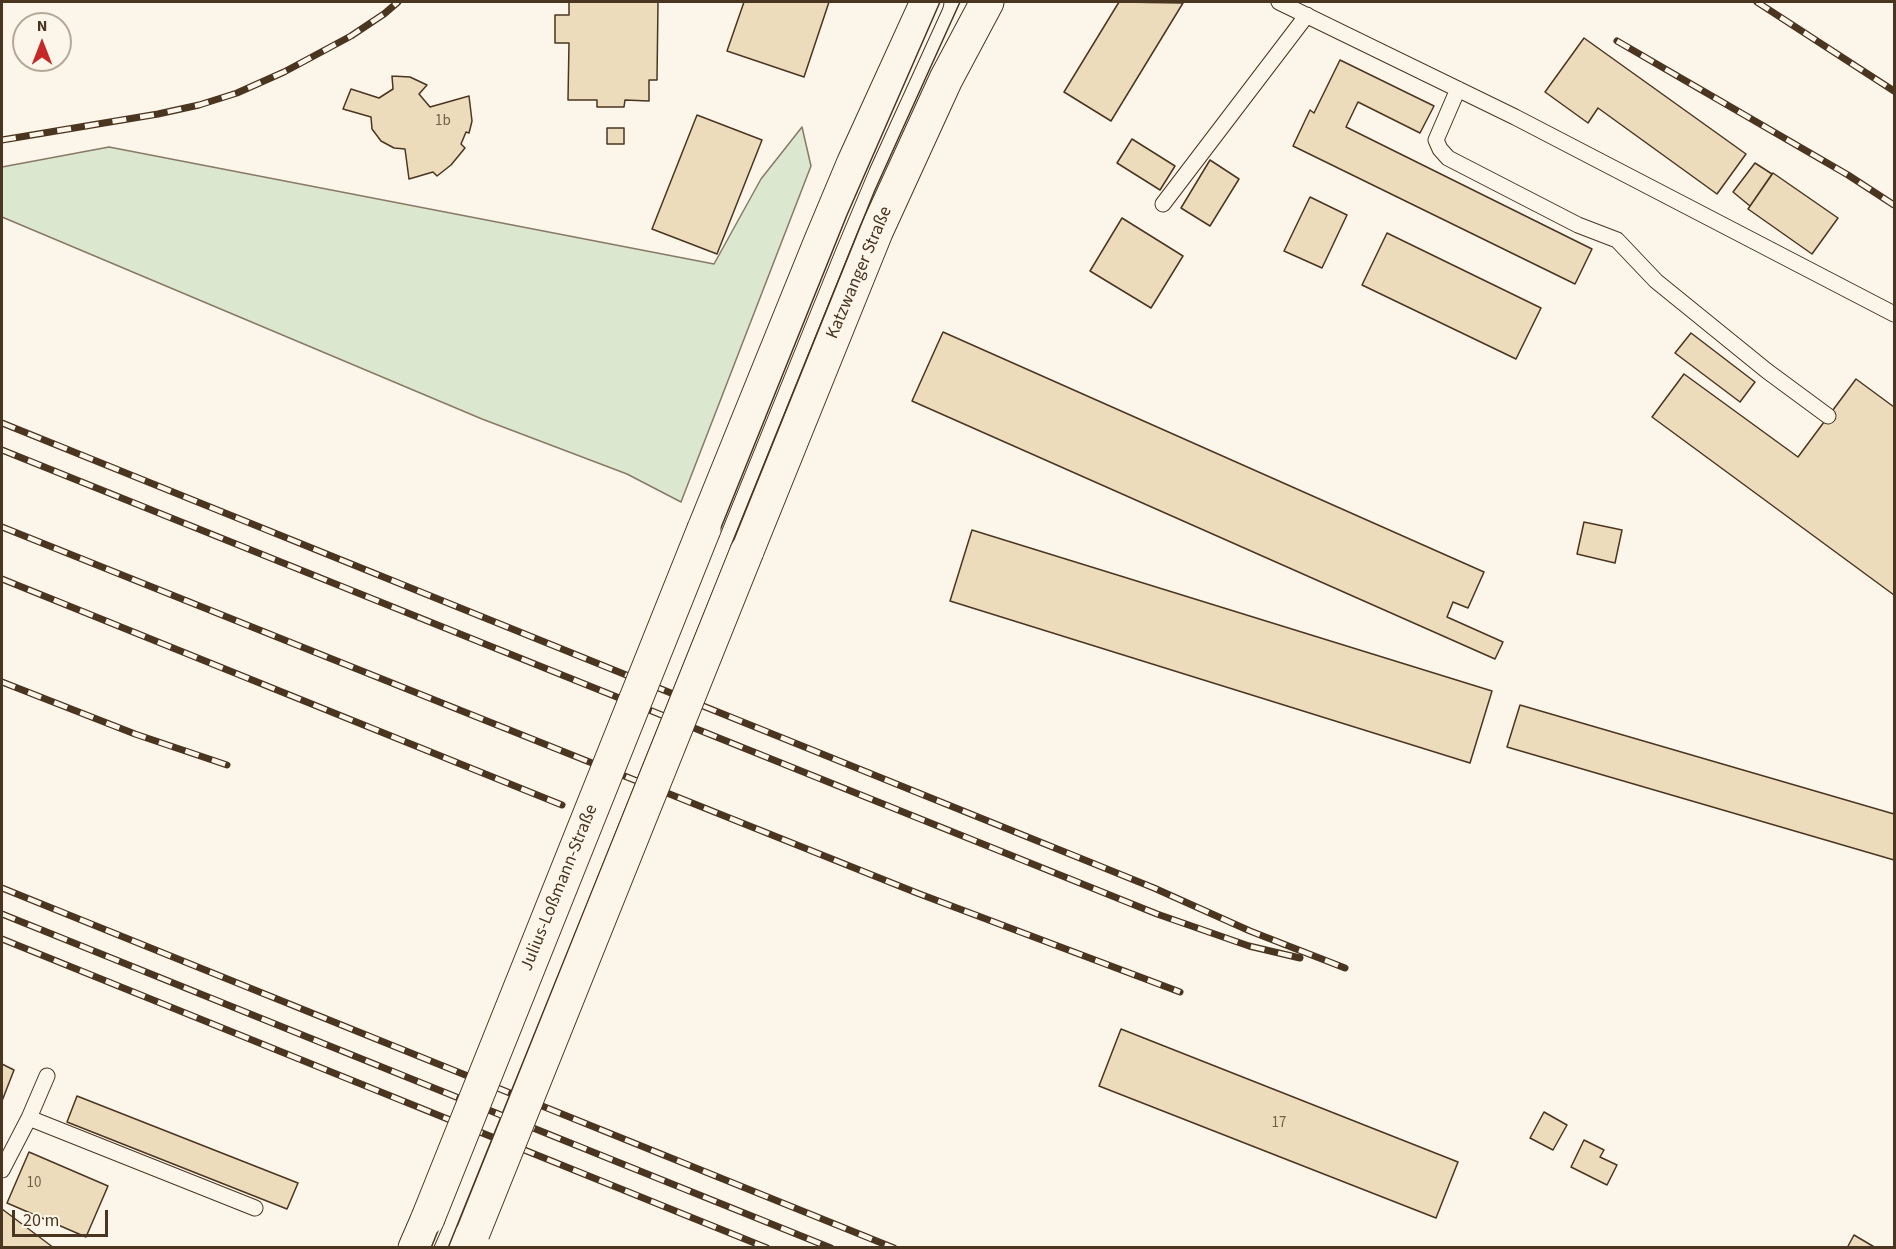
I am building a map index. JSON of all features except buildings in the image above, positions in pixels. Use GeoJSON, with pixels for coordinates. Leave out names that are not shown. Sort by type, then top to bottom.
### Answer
{"type":"FeatureCollection","features":[{"type":"Feature","properties":{"kind":"main road","name":"Julius-Loßmann-Straße"},"geometry":{"type":"LineString","coordinates":[[415,1248],[850,172],[927,2]]}},
{"type":"Feature","properties":{"kind":"main road","name":"Katzwanger Straße"},"geometry":{"type":"LineString","coordinates":[[470,1240],[876,232],[946,79],[987,2]]}},
{"type":"Feature","properties":{"kind":"lane"},"geometry":{"type":"LineString","coordinates":[[1279,2],[1458,89],[1894,314]]}},
{"type":"Feature","properties":{"kind":"lane"},"geometry":{"type":"LineString","coordinates":[[1163,204],[1307,15]]}},
{"type":"Feature","properties":{"kind":"lane"},"geometry":{"type":"LineString","coordinates":[[1458,89],[1436,140],[1448,158],[1578,225],[1617,240],[1656,281],[1767,371],[1828,416]]}},
{"type":"Feature","properties":{"kind":"lane"},"geometry":{"type":"LineString","coordinates":[[2,1170],[29,1119],[47,1076]]}},
{"type":"Feature","properties":{"kind":"lane"},"geometry":{"type":"LineString","coordinates":[[29,1119],[255,1208]]}},
{"type":"Feature","properties":{"kind":"green space"},"geometry":{"type":"Polygon","coordinates":[[[802,127],[811,166],[681,502],[627,474],[482,419],[2,217],[2,167],[109,147],[714,264],[761,179],[802,127]]]}},
{"type":"Feature","properties":{"kind":"tram line"},"geometry":{"type":"LineString","coordinates":[[431,1248],[847,215],[940,2]]}},
{"type":"Feature","properties":{"kind":"tram line"},"geometry":{"type":"LineString","coordinates":[[448,1248],[875,190],[960,2]]}},
{"type":"Feature","properties":{"kind":"railway"},"geometry":{"type":"LineString","coordinates":[[2,140],[158,114],[199,105],[237,93],[284,72],[351,36],[398,2]]}},
{"type":"Feature","properties":{"kind":"railway"},"geometry":{"type":"LineString","coordinates":[[1757,2],[1894,91]]}},
{"type":"Feature","properties":{"kind":"railway"},"geometry":{"type":"LineString","coordinates":[[1617,41],[1848,175],[1894,205]]}},
{"type":"Feature","properties":{"kind":"railway"},"geometry":{"type":"LineString","coordinates":[[2,423],[1154,888],[1250,931],[1345,968]]}},
{"type":"Feature","properties":{"kind":"railway"},"geometry":{"type":"LineString","coordinates":[[2,450],[1157,914],[1249,946],[1300,958]]}},
{"type":"Feature","properties":{"kind":"railway"},"geometry":{"type":"LineString","coordinates":[[2,527],[917,893],[1180,992]]}},
{"type":"Feature","properties":{"kind":"railway"},"geometry":{"type":"LineString","coordinates":[[2,579],[562,805]]}},
{"type":"Feature","properties":{"kind":"railway"},"geometry":{"type":"LineString","coordinates":[[2,682],[135,734],[227,765]]}},
{"type":"Feature","properties":{"kind":"railway"},"geometry":{"type":"LineString","coordinates":[[2,888],[894,1248]]}},
{"type":"Feature","properties":{"kind":"railway"},"geometry":{"type":"LineString","coordinates":[[2,914],[831,1248]]}},
{"type":"Feature","properties":{"kind":"railway"},"geometry":{"type":"LineString","coordinates":[[2,939],[767,1248]]}}]}
